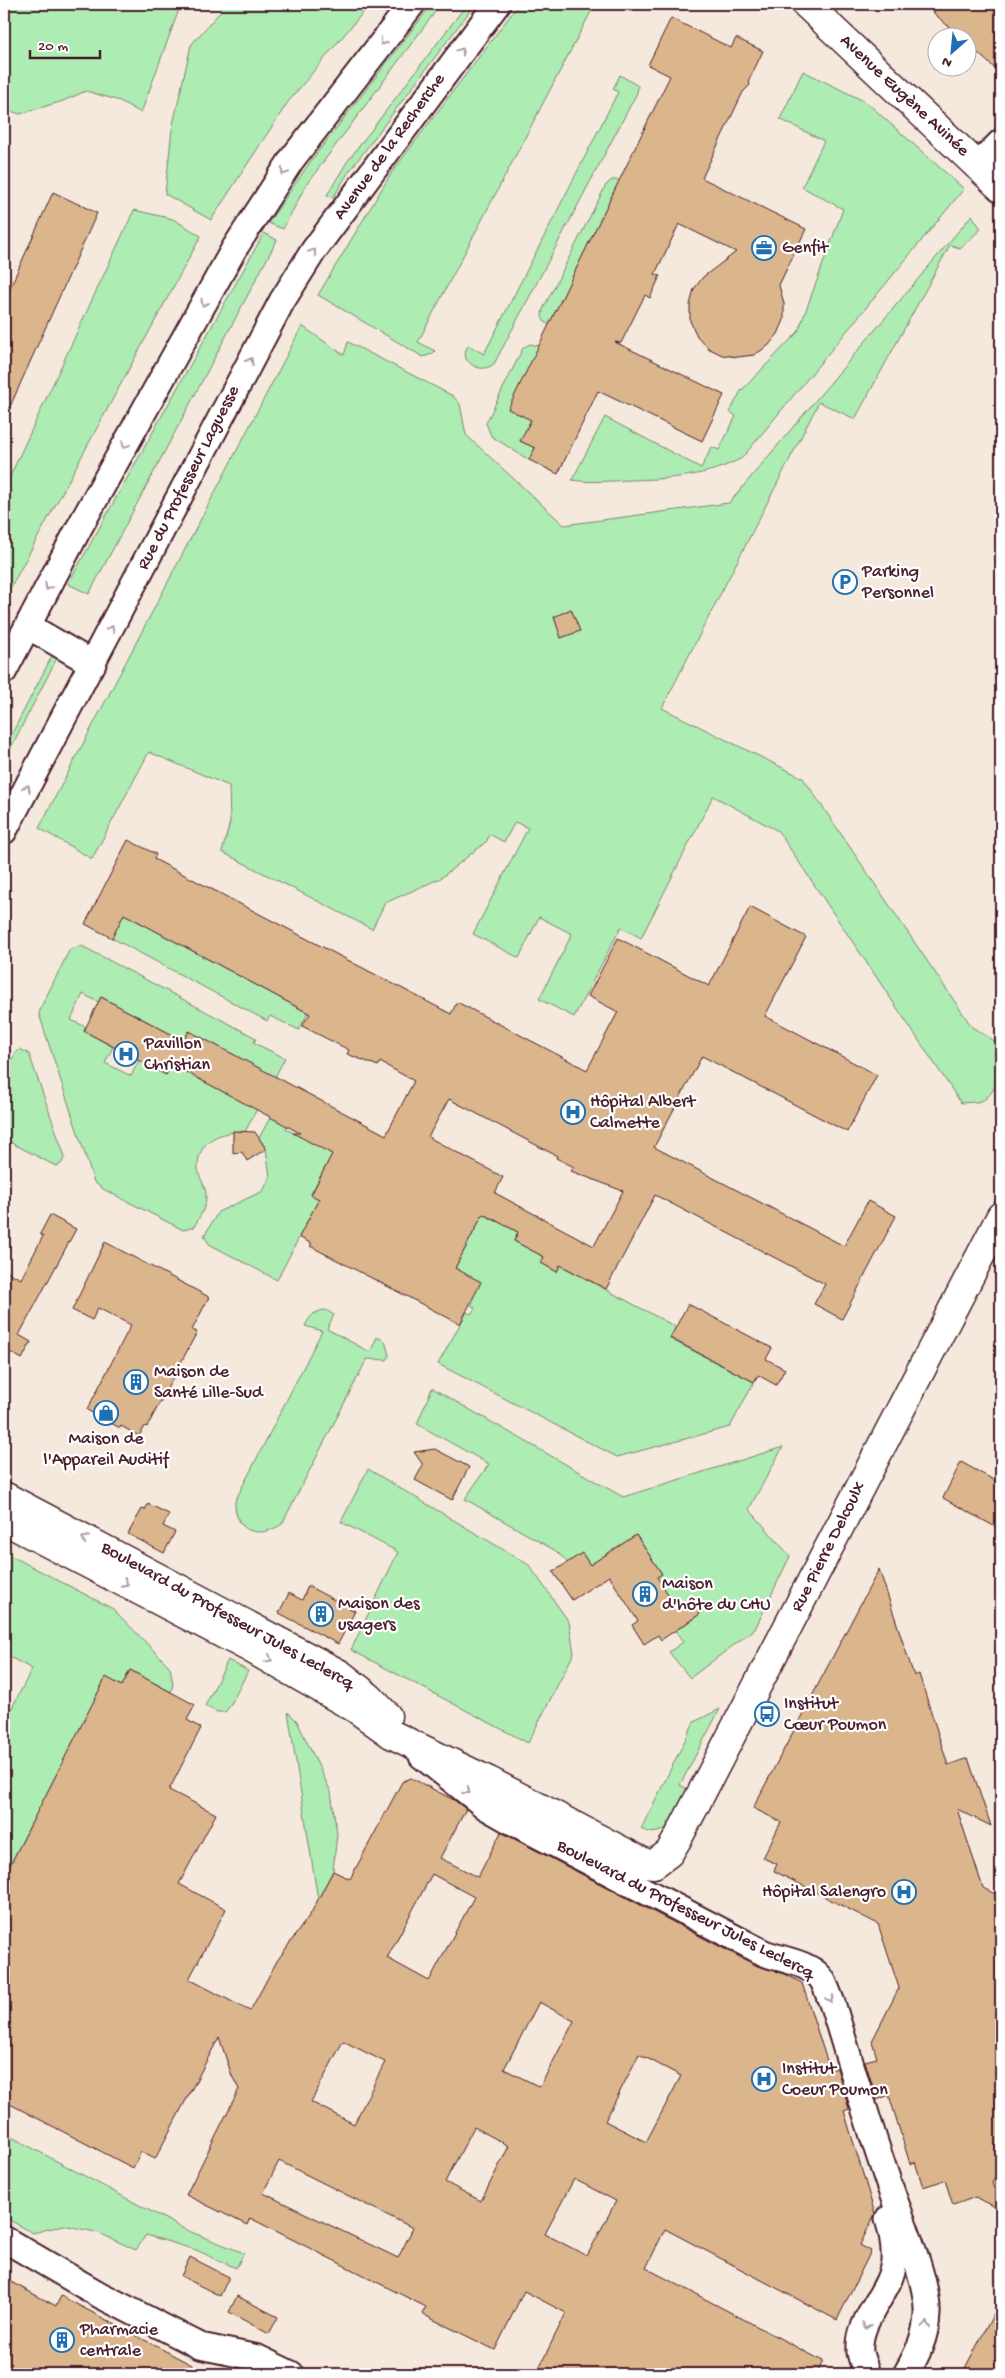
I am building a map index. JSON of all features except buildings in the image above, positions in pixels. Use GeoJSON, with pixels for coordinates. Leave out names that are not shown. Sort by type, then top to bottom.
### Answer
{"type":"FeatureCollection","features":[{"type":"Feature","properties":{"kind":"street"},"geometry":{"type":"LineString","coordinates":[[4,671],[79,528],[228,260],[292,159],[412,4]]}},
{"type":"Feature","properties":{"kind":"street","name":"Avenue de la Recherche"},"geometry":{"type":"LineString","coordinates":[[286,293],[314,250],[497,4]]}},
{"type":"Feature","properties":{"kind":"street","name":"Avenue Eugène Avinée"},"geometry":{"type":"LineString","coordinates":[[806,4],[1001,188]]}},
{"type":"Feature","properties":{"kind":"street"},"geometry":{"type":"LineString","coordinates":[[978,165],[1001,142]]}},
{"type":"Feature","properties":{"kind":"street","name":"Rue du Professeur Laguesse"},"geometry":{"type":"LineString","coordinates":[[4,832],[286,293]]}},
{"type":"Feature","properties":{"kind":"street"},"geometry":{"type":"LineString","coordinates":[[28,626],[93,664]]}},
{"type":"Feature","properties":{"kind":"street","name":"Rue Pierre Delcoulx"},"geometry":{"type":"LineString","coordinates":[[645,1863],[659,1862],[674,1846],[1001,1216]]}},
{"type":"Feature","properties":{"kind":"street","name":"Boulevard du Professeur Jules Leclercq"},"geometry":{"type":"LineString","coordinates":[[4,1496],[340,1674],[369,1697],[401,1729],[437,1755]]}},
{"type":"Feature","properties":{"kind":"street","name":"Boulevard du Professeur Jules Leclercq"},"geometry":{"type":"LineString","coordinates":[[4,1520],[271,1660],[355,1708],[401,1739],[497,1813],[764,1953],[802,1966],[818,1974],[823,1981],[833,2006],[926,2294],[927,2315],[925,2334],[919,2351],[906,2374]]}},
{"type":"Feature","properties":{"kind":"street","name":"Boulevard du Professeur Jules Leclercq"},"geometry":{"type":"LineString","coordinates":[[401,1739],[437,1755],[645,1863]]}},
{"type":"Feature","properties":{"kind":"street","name":"Boulevard du Professeur Jules Leclercq"},"geometry":{"type":"LineString","coordinates":[[867,2374],[860,2351],[865,2325],[887,2283],[894,2262],[892,2234],[877,2175],[878,2150]]}},
{"type":"Feature","properties":{"kind":"street"},"geometry":{"type":"LineString","coordinates":[[4,2239],[100,2295],[200,2346],[258,2358],[291,2374]]}},
{"type":"Feature","properties":{"kind":"shaded area"},"geometry":{"type":"Polygon","coordinates":[[[4,4],[1001,4],[1001,2374],[4,2374],[4,4]]]}},
{"type":"Feature","properties":{"kind":"green space"},"geometry":{"type":"Polygon","coordinates":[[[4,4],[181,4],[141,113],[120,101],[86,91],[63,101],[20,114],[4,109],[4,4]]]}},
{"type":"Feature","properties":{"kind":"green space"},"geometry":{"type":"Polygon","coordinates":[[[222,4],[370,4],[288,102],[211,220],[165,194],[172,129],[191,45],[220,12],[222,4]]]}},
{"type":"Feature","properties":{"kind":"green space"},"geometry":{"type":"Polygon","coordinates":[[[432,4],[441,4],[306,185],[283,229],[268,223],[313,158],[432,4]]]}},
{"type":"Feature","properties":{"kind":"green space"},"geometry":{"type":"Polygon","coordinates":[[[467,4],[475,4],[348,173],[333,198],[327,195],[347,162],[467,4]]]}},
{"type":"Feature","properties":{"kind":"green space"},"geometry":{"type":"Polygon","coordinates":[[[519,4],[595,4],[418,342],[435,351],[423,357],[318,295],[392,172],[519,4]]]}},
{"type":"Feature","properties":{"kind":"green space"},"geometry":{"type":"Polygon","coordinates":[[[803,71],[866,102],[964,189],[742,458],[715,469],[673,478],[601,482],[572,480],[605,417],[701,468],[712,447],[719,450],[736,416],[730,412],[741,391],[798,332],[843,209],[802,187],[824,141],[780,119],[803,71]]]}},
{"type":"Feature","properties":{"kind":"green space"},"geometry":{"type":"Polygon","coordinates":[[[620,75],[638,86],[637,93],[494,364],[487,368],[476,367],[466,359],[465,352],[468,345],[484,354],[618,92],[613,89],[620,75]]]}},
{"type":"Feature","properties":{"kind":"green space"},"geometry":{"type":"Polygon","coordinates":[[[612,180],[620,180],[549,325],[543,318],[543,309],[606,185],[612,180]]]}},
{"type":"Feature","properties":{"kind":"green space"},"geometry":{"type":"Polygon","coordinates":[[[134,210],[173,219],[201,236],[5,598],[4,489],[134,210]]]}},
{"type":"Feature","properties":{"kind":"green space"},"geometry":{"type":"Polygon","coordinates":[[[972,215],[981,229],[960,248],[950,245],[855,419],[819,402],[662,708],[803,778],[972,1027],[1001,1045],[1001,1060],[996,1084],[987,1097],[981,1101],[961,1103],[778,831],[713,796],[641,938],[621,927],[574,1017],[539,999],[572,934],[539,917],[519,958],[473,934],[528,828],[515,822],[504,842],[489,834],[487,841],[441,878],[385,903],[372,929],[222,852],[230,822],[229,786],[149,752],[92,859],[39,828],[302,326],[344,355],[348,342],[453,396],[460,404],[466,435],[564,525],[729,503],[972,215]]]}},
{"type":"Feature","properties":{"kind":"green space"},"geometry":{"type":"Polygon","coordinates":[[[264,233],[277,240],[89,594],[68,584],[264,233]]]}},
{"type":"Feature","properties":{"kind":"green space"},"geometry":{"type":"Polygon","coordinates":[[[530,344],[539,346],[531,420],[520,441],[535,448],[529,460],[491,436],[486,423],[523,348],[530,344]]]}},
{"type":"Feature","properties":{"kind":"green space"},"geometry":{"type":"Polygon","coordinates":[[[52,656],[57,658],[4,761],[4,749],[52,656]]]}},
{"type":"Feature","properties":{"kind":"green space"},"geometry":{"type":"Polygon","coordinates":[[[124,914],[308,1013],[299,1030],[270,1016],[267,1021],[112,938],[124,914]]]}},
{"type":"Feature","properties":{"kind":"green space"},"geometry":{"type":"Polygon","coordinates":[[[82,946],[256,1038],[254,1043],[285,1058],[275,1077],[189,1031],[184,1041],[101,997],[98,1002],[83,994],[71,1020],[86,1027],[84,1031],[113,1047],[105,1063],[131,1076],[139,1060],[166,1075],[171,1064],[258,1107],[245,1132],[227,1133],[212,1139],[201,1151],[198,1169],[205,1188],[206,1199],[194,1227],[183,1230],[103,1189],[94,1182],[39,1014],[70,949],[82,946]]]}},
{"type":"Feature","properties":{"kind":"green space"},"geometry":{"type":"Polygon","coordinates":[[[20,1049],[29,1054],[65,1157],[61,1164],[57,1166],[4,1139],[4,1090],[6,1078],[9,1066],[20,1049]]]}},
{"type":"Feature","properties":{"kind":"green space"},"geometry":{"type":"Polygon","coordinates":[[[272,1114],[289,1123],[286,1129],[301,1137],[336,1147],[311,1194],[319,1199],[277,1280],[209,1244],[204,1236],[218,1212],[263,1191],[270,1177],[266,1149],[259,1138],[272,1114]]]}},
{"type":"Feature","properties":{"kind":"green space"},"geometry":{"type":"Polygon","coordinates":[[[483,1214],[518,1232],[514,1241],[544,1257],[541,1263],[557,1271],[560,1265],[676,1327],[670,1339],[754,1382],[730,1427],[617,1457],[438,1364],[467,1312],[471,1314],[475,1308],[471,1305],[473,1302],[455,1268],[483,1214]]]}},
{"type":"Feature","properties":{"kind":"green space"},"geometry":{"type":"Polygon","coordinates":[[[326,1310],[334,1315],[327,1329],[370,1352],[377,1337],[385,1341],[389,1355],[387,1360],[367,1359],[282,1524],[264,1532],[249,1530],[239,1520],[235,1501],[322,1331],[305,1326],[313,1315],[326,1310]]]}},
{"type":"Feature","properties":{"kind":"green space"},"geometry":{"type":"Polygon","coordinates":[[[432,1388],[623,1497],[783,1447],[749,1509],[790,1556],[755,1629],[690,1678],[669,1652],[683,1642],[673,1627],[680,1628],[700,1614],[690,1600],[674,1610],[664,1595],[667,1593],[664,1588],[649,1582],[662,1574],[636,1535],[590,1565],[582,1553],[568,1563],[556,1551],[465,1499],[489,1464],[417,1424],[432,1388]]]}},
{"type":"Feature","properties":{"kind":"green space"},"geometry":{"type":"Polygon","coordinates":[[[368,1469],[529,1565],[569,1622],[574,1653],[528,1743],[351,1650],[398,1552],[341,1522],[368,1469]]]}},
{"type":"Feature","properties":{"kind":"green space"},"geometry":{"type":"Polygon","coordinates":[[[4,1552],[113,1609],[170,1667],[173,1684],[171,1692],[130,1670],[122,1686],[106,1678],[4,1877],[4,1723],[32,1669],[4,1654],[4,1552]]]}},
{"type":"Feature","properties":{"kind":"green space"},"geometry":{"type":"Polygon","coordinates":[[[228,1660],[248,1671],[230,1706],[225,1712],[217,1712],[205,1706],[228,1660]]]}},
{"type":"Feature","properties":{"kind":"green space"},"geometry":{"type":"Polygon","coordinates":[[[720,1709],[680,1785],[691,1791],[677,1815],[672,1822],[658,1832],[641,1829],[694,1722],[720,1709]]]}},
{"type":"Feature","properties":{"kind":"green space"},"geometry":{"type":"Polygon","coordinates":[[[288,1712],[297,1721],[331,1792],[337,1834],[333,1871],[318,1900],[288,1712]]]}},
{"type":"Feature","properties":{"kind":"green space"},"geometry":{"type":"Polygon","coordinates":[[[4,2133],[186,2230],[244,2253],[236,2268],[196,2250],[146,2235],[136,2250],[99,2233],[64,2225],[33,2233],[4,2217],[4,2133]]]}},
{"type":"Feature","properties":{"kind":"place","name":"Genfit"},"geometry":{"type":"Point","coordinates":[764,248]}},
{"type":"Feature","properties":{"kind":"place","name":"Parking Personnel"},"geometry":{"type":"Point","coordinates":[845,582]}},
{"type":"Feature","properties":{"kind":"place","name":"Pavillon Christian"},"geometry":{"type":"Point","coordinates":[126,1054]}},
{"type":"Feature","properties":{"kind":"place","name":"Hôpital Albert Calmette"},"geometry":{"type":"Point","coordinates":[573,1112]}},
{"type":"Feature","properties":{"kind":"place","name":"Maison de Santé Lille-Sud"},"geometry":{"type":"Point","coordinates":[136,1382]}},
{"type":"Feature","properties":{"kind":"place","name":"Maison de l'Appareil Auditif"},"geometry":{"type":"Point","coordinates":[106,1413]}},
{"type":"Feature","properties":{"kind":"place","name":"Maison d'hôte du CHU"},"geometry":{"type":"Point","coordinates":[645,1594]}},
{"type":"Feature","properties":{"kind":"place","name":"Maison des usagers"},"geometry":{"type":"Point","coordinates":[321,1614]}},
{"type":"Feature","properties":{"kind":"place","name":"Institut Cœur Poumon"},"geometry":{"type":"Point","coordinates":[767,1714]}},
{"type":"Feature","properties":{"kind":"place","name":"Hôpital Salengro"},"geometry":{"type":"Point","coordinates":[904,1892]}},
{"type":"Feature","properties":{"kind":"place","name":"Institut Coeur Poumon"},"geometry":{"type":"Point","coordinates":[764,2079]}},
{"type":"Feature","properties":{"kind":"place","name":"Pharmacie centrale"},"geometry":{"type":"Point","coordinates":[62,2340]}}]}
